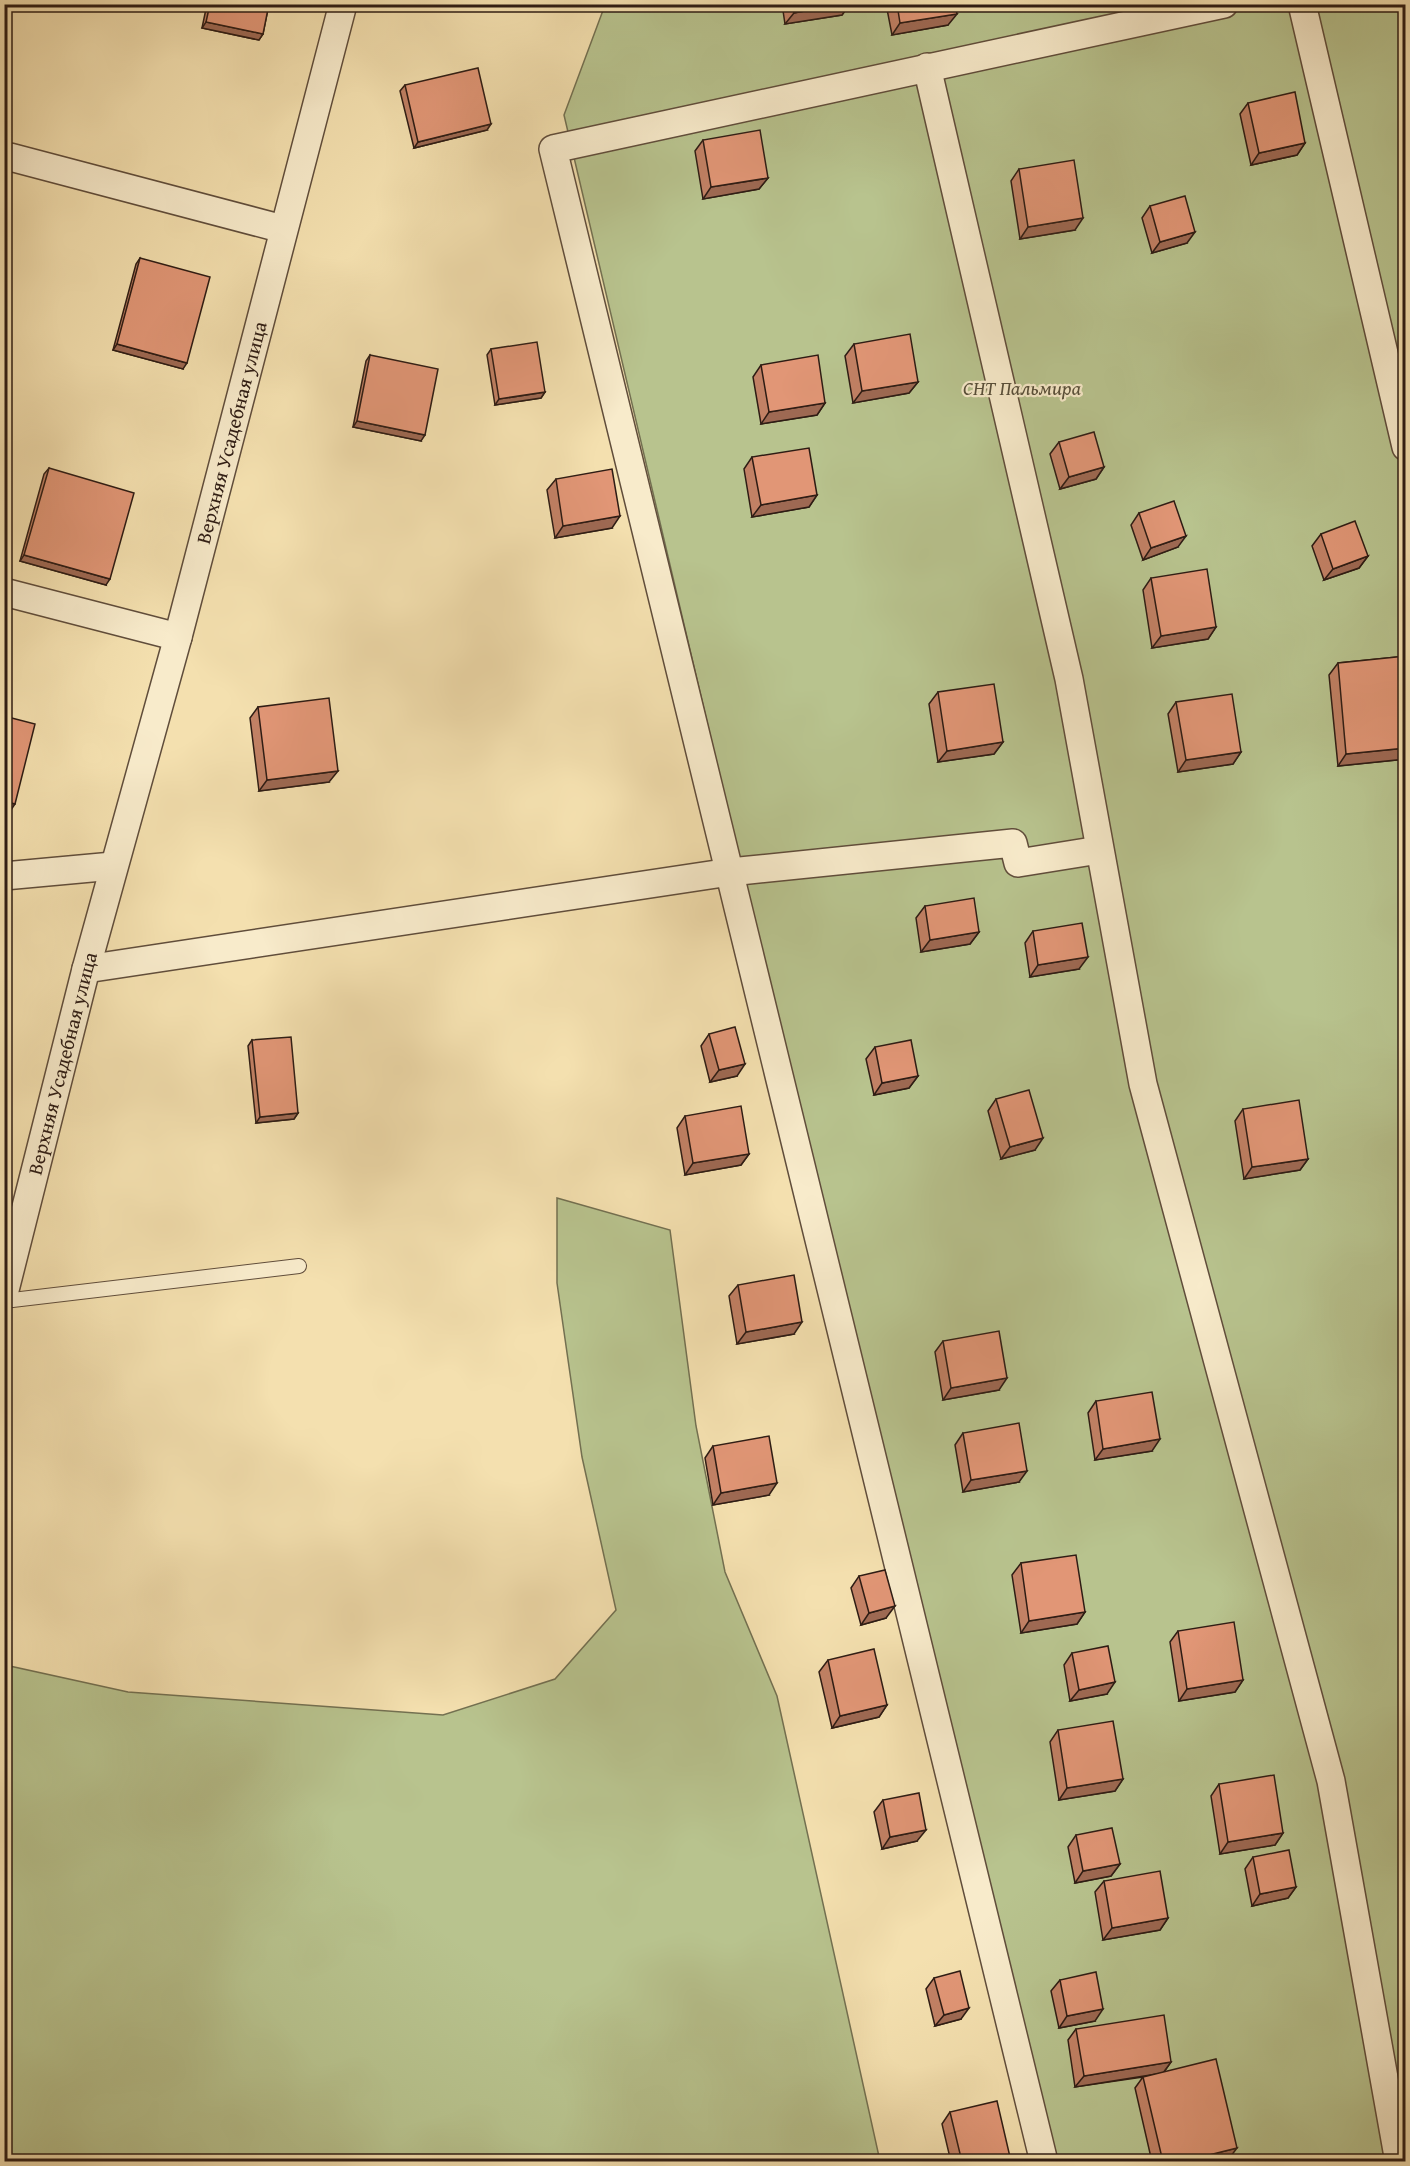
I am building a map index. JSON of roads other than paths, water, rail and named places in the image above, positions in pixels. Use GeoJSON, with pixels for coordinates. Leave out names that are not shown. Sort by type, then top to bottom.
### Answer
{"type":"FeatureCollection","features":[{"type":"Feature","properties":{"kind":"street","name":"Верхняя Усадебная улица"},"geometry":{"type":"LineString","coordinates":[[4,1294],[113,866],[178,637],[343,4]]}},
{"type":"Feature","properties":{"kind":"street"},"geometry":{"type":"LineString","coordinates":[[1044,2162],[553,149],[927,67],[1196,12],[1224,4]]}},
{"type":"Feature","properties":{"kind":"street"},"geometry":{"type":"LineString","coordinates":[[1302,4],[1406,447]]}},
{"type":"Feature","properties":{"kind":"street"},"geometry":{"type":"LineString","coordinates":[[927,67],[1069,679],[1143,1084],[1331,1781],[1399,2162]]}},
{"type":"Feature","properties":{"kind":"street"},"geometry":{"type":"LineString","coordinates":[[10,158],[283,229]]}},
{"type":"Feature","properties":{"kind":"street"},"geometry":{"type":"LineString","coordinates":[[4,592],[178,637]]}},
{"type":"Feature","properties":{"kind":"street"},"geometry":{"type":"LineString","coordinates":[[86,969],[730,872],[1013,843],[1018,863],[1099,849]]}},
{"type":"Feature","properties":{"kind":"street"},"geometry":{"type":"LineString","coordinates":[[4,876],[113,866]]}},
{"type":"Feature","properties":{"kind":"lane"},"geometry":{"type":"LineString","coordinates":[[4,1301],[298,1266]]}},
{"type":"Feature","properties":{"kind":"park label","name":"СНТ Пальмира"},"geometry":{"type":"Point","coordinates":[1022,388]}}]}
